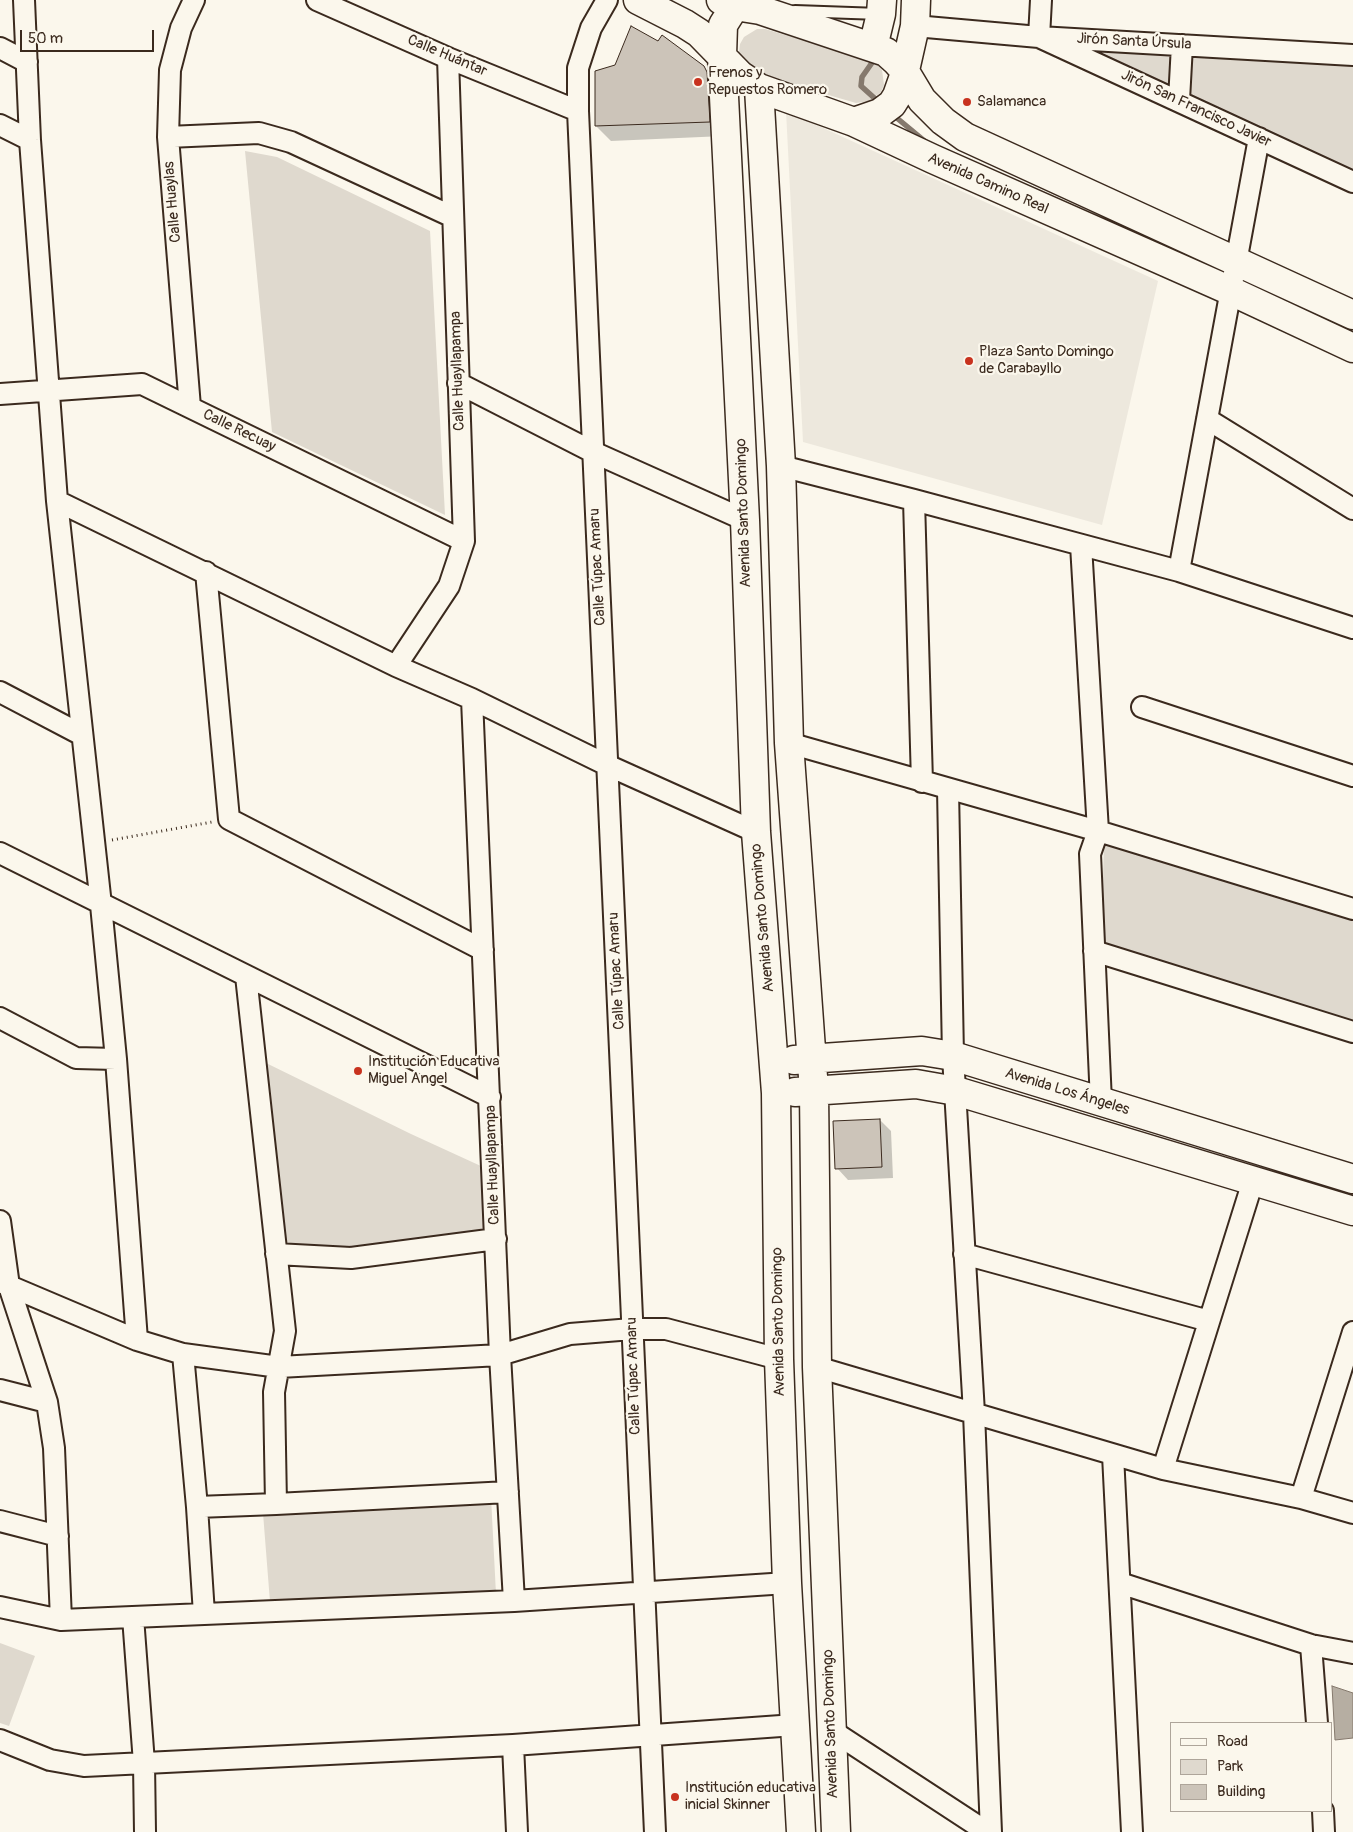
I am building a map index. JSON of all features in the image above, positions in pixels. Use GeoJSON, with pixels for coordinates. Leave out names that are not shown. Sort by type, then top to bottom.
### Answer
{"type":"FeatureCollection","features":[{"type":"Feature","properties":{"kind":"street"},"geometry":{"type":"LineString","coordinates":[[24,0],[30,140],[57,501],[116,1059],[137,1340]]}},
{"type":"Feature","properties":{"kind":"street","name":"Calle Huaylas"},"geometry":{"type":"LineString","coordinates":[[190,407],[168,137],[170,70],[181,28],[194,0]]}},
{"type":"Feature","properties":{"kind":"street","name":"Calle Huántar"},"geometry":{"type":"LineString","coordinates":[[317,0],[448,58],[578,111]]}},
{"type":"Feature","properties":{"kind":"street","name":"Calle Túpac Amaru"},"geometry":{"type":"LineString","coordinates":[[607,0],[591,28],[578,68],[578,111],[654,1832]]}},
{"type":"Feature","properties":{"kind":"street","name":"Avenida Camino Real"},"geometry":{"type":"LineString","coordinates":[[638,0],[685,24],[698,33],[747,81],[759,88],[854,122],[933,160],[1231,291],[1353,348]]}},
{"type":"Feature","properties":{"kind":"street"},"geometry":{"type":"LineString","coordinates":[[1039,36],[1041,0]]}},
{"type":"Feature","properties":{"kind":"street"},"geometry":{"type":"LineString","coordinates":[[749,5],[886,52],[904,70],[922,100],[943,121],[965,137],[1353,315]]}},
{"type":"Feature","properties":{"kind":"street","name":"Avenida Santo Domingo"},"geometry":{"type":"LineString","coordinates":[[749,5],[723,25],[722,56],[745,520],[756,832],[776,1093],[779,1359],[787,1583],[801,1832]]}},
{"type":"Feature","properties":{"kind":"street"},"geometry":{"type":"LineString","coordinates":[[873,47],[882,7]]}},
{"type":"Feature","properties":{"kind":"street"},"geometry":{"type":"LineString","coordinates":[[854,122],[880,113],[892,104],[901,86],[915,13]]}},
{"type":"Feature","properties":{"kind":"street","name":"Jirón Santa Úrsula"},"geometry":{"type":"LineString","coordinates":[[915,13],[1039,36],[1353,55]]}},
{"type":"Feature","properties":{"kind":"street","name":"Jirón San Francisco Javier"},"geometry":{"type":"LineString","coordinates":[[1039,36],[1353,182]]}},
{"type":"Feature","properties":{"kind":"street"},"geometry":{"type":"LineString","coordinates":[[1179,100],[1182,45]]}},
{"type":"Feature","properties":{"kind":"street"},"geometry":{"type":"LineString","coordinates":[[0,48],[28,62]]}},
{"type":"Feature","properties":{"kind":"street","name":"Calle Huayllapampa"},"geometry":{"type":"LineString","coordinates":[[396,666],[449,586],[464,541],[448,58]]}},
{"type":"Feature","properties":{"kind":"street","name":"Avenida Santo Domingo"},"geometry":{"type":"LineString","coordinates":[[759,88],[780,466],[789,743],[814,1091],[817,1368],[836,1832]]}},
{"type":"Feature","properties":{"kind":"street"},"geometry":{"type":"LineString","coordinates":[[0,126],[30,140]]}},
{"type":"Feature","properties":{"kind":"street"},"geometry":{"type":"LineString","coordinates":[[168,137],[258,133],[291,142],[453,217]]}},
{"type":"Feature","properties":{"kind":"street"},"geometry":{"type":"LineString","coordinates":[[1179,571],[1260,138]]}},
{"type":"Feature","properties":{"kind":"street"},"geometry":{"type":"LineString","coordinates":[[458,383],[593,452],[745,520]]}},
{"type":"Feature","properties":{"kind":"street","name":"Calle Recuay"},"geometry":{"type":"LineString","coordinates":[[0,394],[49,389],[142,384],[464,541]]}},
{"type":"Feature","properties":{"kind":"street"},"geometry":{"type":"LineString","coordinates":[[1207,419],[1353,509]]}},
{"type":"Feature","properties":{"kind":"street"},"geometry":{"type":"LineString","coordinates":[[780,466],[1179,571],[1353,628]]}},
{"type":"Feature","properties":{"kind":"street"},"geometry":{"type":"LineString","coordinates":[[914,500],[922,782]]}},
{"type":"Feature","properties":{"kind":"street"},"geometry":{"type":"LineString","coordinates":[[57,501],[396,666],[472,699],[607,765],[756,832]]}},
{"type":"Feature","properties":{"kind":"street"},"geometry":{"type":"LineString","coordinates":[[1081,545],[1098,831],[1090,854],[1101,1102]]}},
{"type":"Feature","properties":{"kind":"street"},"geometry":{"type":"LineString","coordinates":[[206,572],[229,819],[483,950]]}},
{"type":"Feature","properties":{"kind":"street"},"geometry":{"type":"LineString","coordinates":[[0,692],[82,735]]}},
{"type":"Feature","properties":{"kind":"street","name":"Calle Huayllapampa"},"geometry":{"type":"LineString","coordinates":[[472,699],[500,1354],[514,1601]]}},
{"type":"Feature","properties":{"kind":"street"},"geometry":{"type":"LineString","coordinates":[[1142,707],[1353,776]]}},
{"type":"Feature","properties":{"kind":"street"},"geometry":{"type":"LineString","coordinates":[[789,743],[1098,831],[1353,909]]}},
{"type":"Feature","properties":{"kind":"street"},"geometry":{"type":"LineString","coordinates":[[948,789],[953,1056],[974,1413],[991,1832]]}},
{"type":"Feature","properties":{"kind":"street"},"geometry":{"type":"LineString","coordinates":[[0,853],[101,905],[490,1097]]}},
{"type":"Feature","properties":{"kind":"street"},"geometry":{"type":"LineString","coordinates":[[1094,951],[1353,1032]]}},
{"type":"Feature","properties":{"kind":"street"},"geometry":{"type":"LineString","coordinates":[[246,976],[284,1331],[274,1392],[276,1504]]}},
{"type":"Feature","properties":{"kind":"street"},"geometry":{"type":"LineString","coordinates":[[0,1018],[76,1058],[116,1059]]}},
{"type":"Feature","properties":{"kind":"street","name":"Avenida Los Ángeles"},"geometry":{"type":"LineString","coordinates":[[774,1062],[922,1051],[953,1056],[1353,1179]]}},
{"type":"Feature","properties":{"kind":"street","name":"Avenida Los Ángeles"},"geometry":{"type":"LineString","coordinates":[[776,1093],[916,1084],[956,1091],[1353,1212]]}},
{"type":"Feature","properties":{"kind":"street"},"geometry":{"type":"LineString","coordinates":[[1163,1469],[1253,1182]]}},
{"type":"Feature","properties":{"kind":"street"},"geometry":{"type":"LineString","coordinates":[[0,1221],[4,1284],[47,1402],[54,1448],[61,1620]]}},
{"type":"Feature","properties":{"kind":"street"},"geometry":{"type":"LineString","coordinates":[[276,1254],[351,1258],[496,1239]]}},
{"type":"Feature","properties":{"kind":"street"},"geometry":{"type":"LineString","coordinates":[[964,1254],[1209,1321]]}},
{"type":"Feature","properties":{"kind":"street"},"geometry":{"type":"LineString","coordinates":[[4,1284],[137,1340],[183,1354],[279,1367],[500,1354],[570,1334],[632,1329],[666,1329],[779,1359]]}},
{"type":"Feature","properties":{"kind":"street"},"geometry":{"type":"LineString","coordinates":[[1300,1498],[1353,1332]]}},
{"type":"Feature","properties":{"kind":"street"},"geometry":{"type":"LineString","coordinates":[[183,1354],[198,1507],[204,1614]]}},
{"type":"Feature","properties":{"kind":"street"},"geometry":{"type":"LineString","coordinates":[[817,1368],[1163,1469],[1300,1498],[1353,1513]]}},
{"type":"Feature","properties":{"kind":"street"},"geometry":{"type":"LineString","coordinates":[[0,1390],[47,1402]]}},
{"type":"Feature","properties":{"kind":"street"},"geometry":{"type":"LineString","coordinates":[[1113,1455],[1132,1832]]}},
{"type":"Feature","properties":{"kind":"street"},"geometry":{"type":"LineString","coordinates":[[198,1507],[508,1492]]}},
{"type":"Feature","properties":{"kind":"street"},"geometry":{"type":"LineString","coordinates":[[0,1521],[58,1536]]}},
{"type":"Feature","properties":{"kind":"street"},"geometry":{"type":"LineString","coordinates":[[0,1607],[61,1620],[514,1601],[787,1583]]}},
{"type":"Feature","properties":{"kind":"street"},"geometry":{"type":"LineString","coordinates":[[1120,1583],[1311,1645],[1353,1653]]}},
{"type":"Feature","properties":{"kind":"street"},"geometry":{"type":"LineString","coordinates":[[133,1617],[144,1763],[145,1832]]}},
{"type":"Feature","properties":{"kind":"street"},"geometry":{"type":"LineString","coordinates":[[1311,1645],[1317,1722]]}},
{"type":"Feature","properties":{"kind":"street"},"geometry":{"type":"LineString","coordinates":[[0,1740],[50,1760],[84,1766],[513,1745],[795,1725]]}},
{"type":"Feature","properties":{"kind":"street"},"geometry":{"type":"LineString","coordinates":[[831,1730],[986,1832]]}},
{"type":"Feature","properties":{"kind":"street"},"geometry":{"type":"LineString","coordinates":[[513,1745],[517,1832]]}},
{"type":"Feature","properties":{"kind":"street"},"geometry":{"type":"LineString","coordinates":[[1323,1812],[1324,1832]]}},
{"type":"Feature","properties":{"kind":"lane"},"geometry":{"type":"LineString","coordinates":[[749,5],[882,7]]}},
{"type":"Feature","properties":{"kind":"path"},"geometry":{"type":"LineString","coordinates":[[94,843],[229,819]]}},
{"type":"Feature","properties":{"kind":"shaded area","name":"Plaza Santo Domingo de Carabayllo"},"geometry":{"type":"Polygon","coordinates":[[[786,111],[1158,281],[1102,525],[803,442],[786,111]]]}},
{"type":"Feature","properties":{"kind":"shaded area"},"geometry":{"type":"Polygon","coordinates":[[[1332,1686],[1353,1693],[1353,1738],[1335,1740],[1332,1686]]]}},
{"type":"Feature","properties":{"kind":"green space"},"geometry":{"type":"Polygon","coordinates":[[[757,29],[765,29],[871,60],[878,64],[882,70],[884,85],[881,92],[870,101],[856,103],[756,74],[740,60],[739,52],[740,44],[744,37],[757,29]]]}},
{"type":"Feature","properties":{"kind":"green space"},"geometry":{"type":"Polygon","coordinates":[[[1081,48],[1353,62],[1353,170],[1190,95],[1081,48]]]}},
{"type":"Feature","properties":{"kind":"green space"},"geometry":{"type":"Polygon","coordinates":[[[245,151],[277,157],[430,231],[445,515],[272,432],[245,151]]]}},
{"type":"Feature","properties":{"kind":"green space"},"geometry":{"type":"Polygon","coordinates":[[[1104,844],[1353,920],[1353,1024],[1101,945],[1104,844]]]}},
{"type":"Feature","properties":{"kind":"green space"},"geometry":{"type":"Polygon","coordinates":[[[264,1062],[483,1167],[487,1231],[350,1250],[285,1247],[264,1062]]]}},
{"type":"Feature","properties":{"kind":"green space"},"geometry":{"type":"Polygon","coordinates":[[[491,1497],[496,1594],[270,1602],[263,1513],[491,1497]]]}},
{"type":"Feature","properties":{"kind":"green space"},"geometry":{"type":"Polygon","coordinates":[[[0,1643],[35,1656],[9,1726],[0,1723],[0,1643]]]}},
{"type":"Feature","properties":{"kind":"building"},"geometry":{"type":"Polygon","coordinates":[[[631,26],[658,41],[662,35],[704,66],[707,72],[710,122],[595,126],[595,71],[615,65],[631,26]]]}},
{"type":"Feature","properties":{"kind":"building"},"geometry":{"type":"Polygon","coordinates":[[[880,1119],[882,1167],[835,1169],[833,1121],[880,1119]]]}},
{"type":"Feature","properties":{"kind":"waterway"},"geometry":{"type":"LineString","coordinates":[[876,57],[862,77],[861,86],[881,104]]}},
{"type":"Feature","properties":{"kind":"waterway"},"geometry":{"type":"LineString","coordinates":[[892,114],[927,143]]}},
{"type":"Feature","properties":{"kind":"place","name":"Frenos y Repuestos Romero"},"geometry":{"type":"Point","coordinates":[698,82]}},
{"type":"Feature","properties":{"kind":"place","name":"Salamanca"},"geometry":{"type":"Point","coordinates":[967,102]}},
{"type":"Feature","properties":{"kind":"place","name":"Plaza Santo Domingo de Carabayllo"},"geometry":{"type":"Point","coordinates":[969,361]}},
{"type":"Feature","properties":{"kind":"place","name":"Institución Educativa Miguel Angel"},"geometry":{"type":"Point","coordinates":[358,1071]}},
{"type":"Feature","properties":{"kind":"place","name":"Institución educativa inicial Skinner"},"geometry":{"type":"Point","coordinates":[675,1797]}}]}
